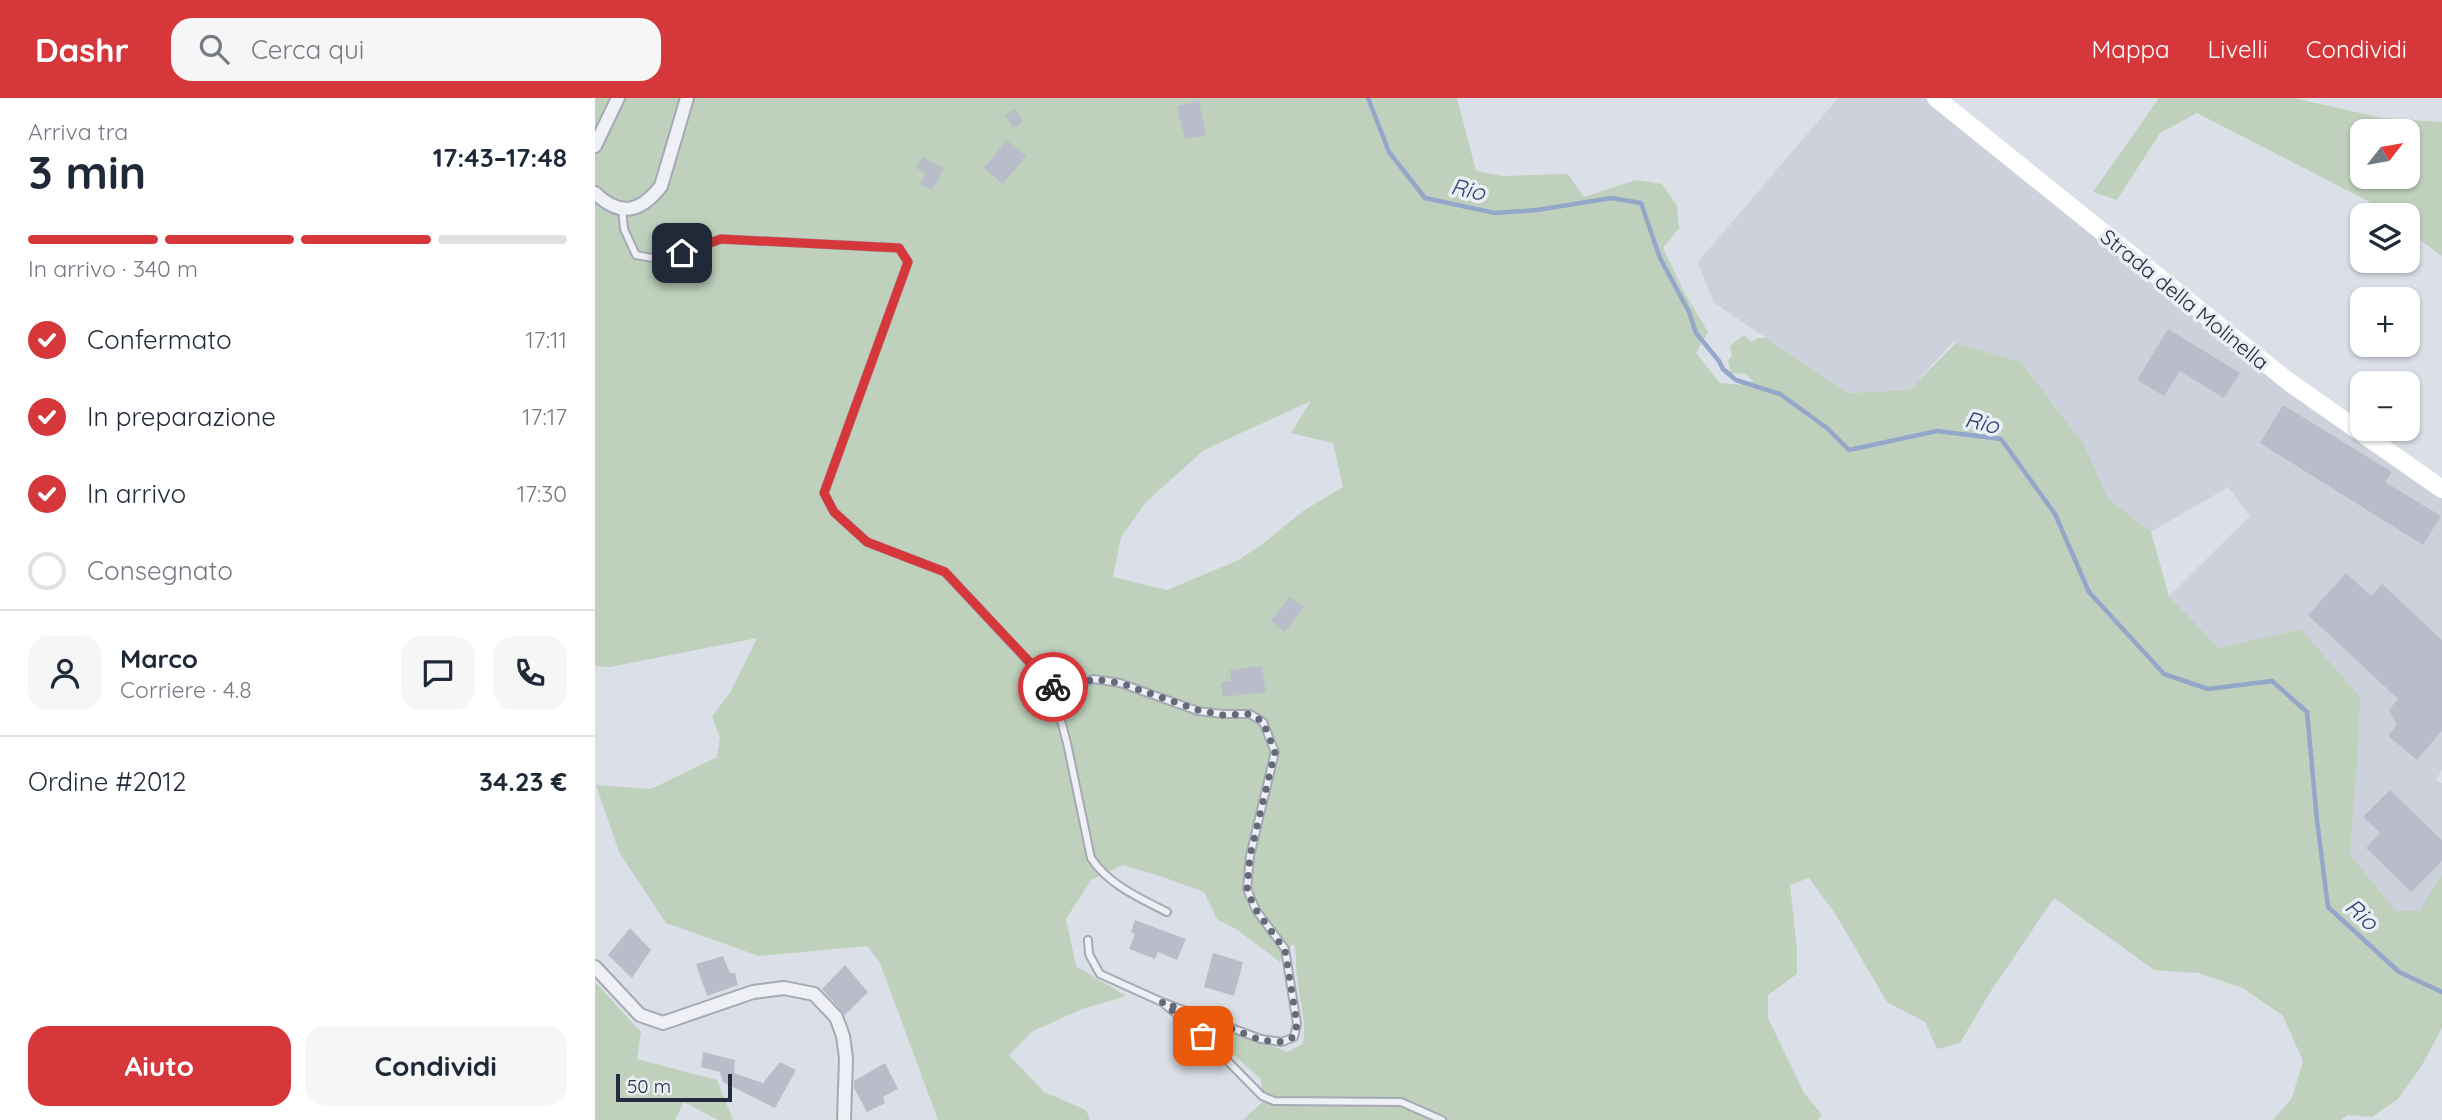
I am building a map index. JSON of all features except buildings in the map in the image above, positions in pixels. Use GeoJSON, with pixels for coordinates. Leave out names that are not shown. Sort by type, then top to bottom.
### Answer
{"type":"FeatureCollection","features":[{"type":"Feature","properties":{"kind":"main road","name":"Strada della Molinella"},"geometry":{"type":"LineString","coordinates":[[1940,100],[2289,382],[2442,489]]}},
{"type":"Feature","properties":{"kind":"street"},"geometry":{"type":"LineString","coordinates":[[595,146],[618,98]]}},
{"type":"Feature","properties":{"kind":"street"},"geometry":{"type":"LineString","coordinates":[[595,192],[608,206],[622,209],[639,207],[653,197],[661,186],[687,98]]}},
{"type":"Feature","properties":{"kind":"street"},"geometry":{"type":"LineString","coordinates":[[595,967],[640,1016],[663,1023],[753,992],[784,988],[814,994],[836,1017],[843,1037],[846,1058],[844,1120]]}},
{"type":"Feature","properties":{"kind":"lane"},"geometry":{"type":"LineString","coordinates":[[622,209],[624,229],[636,255],[663,260],[721,239],[899,248],[908,262],[824,493],[834,512],[867,542],[945,572],[1052,687],[1067,743],[1091,858],[1098,869],[1132,895],[1167,912]]}},
{"type":"Feature","properties":{"kind":"lane"},"geometry":{"type":"LineString","coordinates":[[1052,687],[1071,687],[1094,679],[1120,683],[1198,710],[1223,715],[1251,714],[1263,722],[1275,752],[1250,856],[1247,890],[1256,910],[1285,950],[1297,1024],[1294,1037],[1282,1042],[1261,1040],[1162,1002],[1100,974],[1090,954],[1088,940]]}},
{"type":"Feature","properties":{"kind":"lane"},"geometry":{"type":"LineString","coordinates":[[1162,1002],[1203,1036],[1262,1096],[1274,1101],[1401,1102],[1442,1120]]}},
{"type":"Feature","properties":{"kind":"shaded area"},"geometry":{"type":"Polygon","coordinates":[[[1838,98],[1936,98],[2062,201],[2350,419],[2350,441],[2379,441],[2442,489],[2442,770],[2435,781],[2442,783],[2442,874],[2419,911],[2395,911],[2350,854],[2357,769],[2301,629],[2219,648],[2169,596],[2250,516],[2228,487],[2151,532],[2107,497],[2085,446],[2021,362],[1953,342],[1909,390],[1848,393],[1713,302],[1698,262],[1838,98]]]}},
{"type":"Feature","properties":{"kind":"green space"},"geometry":{"type":"Polygon","coordinates":[[[595,98],[1457,98],[1476,171],[1502,176],[1568,174],[1584,197],[1636,180],[1662,184],[1677,206],[1679,228],[1663,248],[1685,294],[1708,332],[1696,353],[1720,383],[1740,385],[1753,381],[1746,374],[1731,373],[1728,361],[1732,356],[1730,346],[1744,335],[1751,342],[1766,338],[1848,393],[1909,390],[1956,343],[2021,362],[2085,446],[2107,497],[2151,532],[2169,596],[2219,648],[2301,629],[2360,697],[2350,854],[2396,911],[2419,911],[2442,874],[2442,1028],[2421,1067],[2397,1100],[2372,1117],[2348,1115],[2340,1120],[2273,1120],[2292,1098],[2303,1061],[2283,1016],[2243,988],[2198,973],[2154,970],[2054,898],[1989,994],[1960,1043],[1937,1049],[1925,1022],[1887,1002],[1836,915],[1809,878],[1790,885],[1797,974],[1768,995],[1768,1018],[1804,1093],[1822,1115],[1817,1120],[1243,1120],[1262,1102],[1261,1079],[1185,1012],[1188,1010],[1287,1052],[1303,1044],[1303,1018],[1293,943],[1280,962],[1236,929],[1217,919],[1204,892],[1123,865],[1091,880],[1066,919],[1076,966],[1126,996],[1082,1009],[1033,1031],[1009,1055],[1044,1092],[1086,1110],[1090,1120],[938,1120],[880,963],[867,946],[759,956],[666,923],[619,852],[596,785],[651,789],[717,757],[720,737],[712,717],[731,691],[757,638],[610,667],[595,666],[595,98]],[[1311,401],[1204,450],[1146,502],[1121,537],[1113,577],[1167,590],[1239,560],[1303,511],[1343,487],[1333,443],[1291,433],[1311,401]]]}},
{"type":"Feature","properties":{"kind":"green space"},"geometry":{"type":"Polygon","coordinates":[[[2159,98],[2294,98],[2397,119],[2350,119],[2350,189],[2420,189],[2420,121],[2442,122],[2442,256],[2420,240],[2420,203],[2371,203],[2197,113],[2160,133],[2117,200],[2093,192],[2159,98]]]}},
{"type":"Feature","properties":{"kind":"green space"},"geometry":{"type":"Polygon","coordinates":[[[595,982],[641,1032],[637,1059],[717,1080],[733,1120],[718,1120],[684,1102],[675,1120],[595,1120],[595,982]]]}},
{"type":"Feature","properties":{"kind":"waterway","name":"Rio"},"geometry":{"type":"LineString","coordinates":[[1368,98],[1389,152],[1425,198],[1495,213],[1537,210],[1611,198],[1641,203],[1660,258],[1689,312],[1696,333],[1723,369],[1736,380],[1780,394],[1827,428],[1849,450],[1937,431],[2001,439],[2055,514],[2089,592],[2164,674],[2208,689],[2272,681],[2307,712],[2328,907],[2399,972],[2442,992]]}},
{"type":"Feature","properties":{"kind":"way so far"},"geometry":{"type":"LineString","coordinates":[[1053,687],[1061,689],[1094,679],[1120,683],[1198,710],[1223,715],[1251,714],[1263,722],[1268,731],[1275,752],[1250,856],[1247,890],[1256,910],[1285,950],[1297,1024],[1294,1037],[1282,1042],[1261,1040],[1162,1002],[1203,1036]]}},
{"type":"Feature","properties":{"kind":"route"},"geometry":{"type":"LineString","coordinates":[[682,253],[721,239],[899,248],[908,262],[824,493],[834,512],[867,542],[945,572],[1053,687]]}}]}
